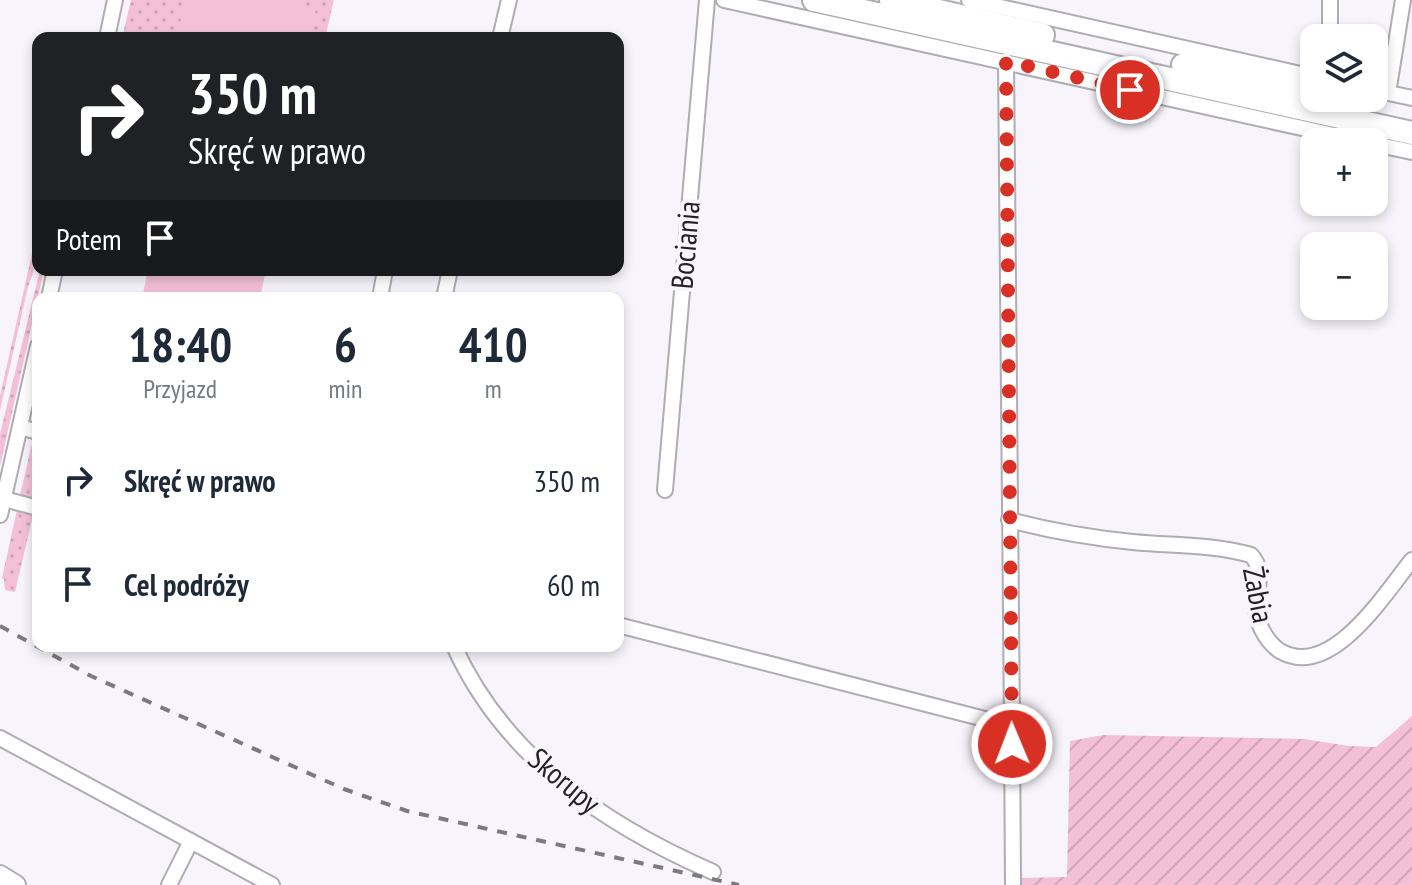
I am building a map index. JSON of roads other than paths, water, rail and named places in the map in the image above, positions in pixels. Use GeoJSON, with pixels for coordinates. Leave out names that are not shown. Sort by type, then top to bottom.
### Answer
{"type":"FeatureCollection","features":[{"type":"Feature","properties":{"kind":"highway"},"geometry":{"type":"LineString","coordinates":[[814,0],[1412,133]]}},
{"type":"Feature","properties":{"kind":"highway"},"geometry":{"type":"LineString","coordinates":[[891,0],[1300,92]]}},
{"type":"Feature","properties":{"kind":"highway"},"geometry":{"type":"LineString","coordinates":[[1388,112],[1412,117]]}},
{"type":"Feature","properties":{"kind":"main road"},"geometry":{"type":"LineString","coordinates":[[0,875],[16,885]]}},
{"type":"Feature","properties":{"kind":"street"},"geometry":{"type":"LineString","coordinates":[[108,32],[115,0]]}},
{"type":"Feature","properties":{"kind":"street"},"geometry":{"type":"LineString","coordinates":[[501,32],[509,0]]}},
{"type":"Feature","properties":{"kind":"street","name":"Bociania"},"geometry":{"type":"LineString","coordinates":[[665,490],[707,0]]}},
{"type":"Feature","properties":{"kind":"street"},"geometry":{"type":"LineString","coordinates":[[724,0],[1303,128]]}},
{"type":"Feature","properties":{"kind":"street"},"geometry":{"type":"LineString","coordinates":[[969,0],[1300,74]]}},
{"type":"Feature","properties":{"kind":"street"},"geometry":{"type":"LineString","coordinates":[[1330,0],[1330,24]]}},
{"type":"Feature","properties":{"kind":"street"},"geometry":{"type":"LineString","coordinates":[[1388,62],[1403,0]]}},
{"type":"Feature","properties":{"kind":"street"},"geometry":{"type":"LineString","coordinates":[[1006,61],[1013,885]]}},
{"type":"Feature","properties":{"kind":"street"},"geometry":{"type":"LineString","coordinates":[[1388,93],[1412,98]]}},
{"type":"Feature","properties":{"kind":"street"},"geometry":{"type":"LineString","coordinates":[[1388,147],[1412,152]]}},
{"type":"Feature","properties":{"kind":"street"},"geometry":{"type":"LineString","coordinates":[[0,515],[32,373]]}},
{"type":"Feature","properties":{"kind":"street"},"geometry":{"type":"LineString","coordinates":[[20,427],[32,430]]}},
{"type":"Feature","properties":{"kind":"street"},"geometry":{"type":"LineString","coordinates":[[4,499],[32,506]]}},
{"type":"Feature","properties":{"kind":"street","name":"Żabia"},"geometry":{"type":"LineString","coordinates":[[1009,520],[1059,534],[1213,546],[1251,555],[1258,567],[1257,615],[1264,634],[1275,648],[1289,656],[1330,650],[1354,632],[1412,560]]}},
{"type":"Feature","properties":{"kind":"street"},"geometry":{"type":"LineString","coordinates":[[624,627],[1012,726]]}},
{"type":"Feature","properties":{"kind":"street","name":"Skorupy"},"geometry":{"type":"LineString","coordinates":[[457,652],[483,700],[536,761],[564,787],[624,829],[713,872]]}},
{"type":"Feature","properties":{"kind":"street"},"geometry":{"type":"LineString","coordinates":[[0,738],[272,885]]}},
{"type":"Feature","properties":{"kind":"street"},"geometry":{"type":"LineString","coordinates":[[169,885],[191,841]]}},
{"type":"Feature","properties":{"kind":"railway"},"geometry":{"type":"LineString","coordinates":[[0,626],[32,644]]}},
{"type":"Feature","properties":{"kind":"railway"},"geometry":{"type":"LineString","coordinates":[[47,652],[91,676],[344,789],[407,811],[739,885]]}}]}
